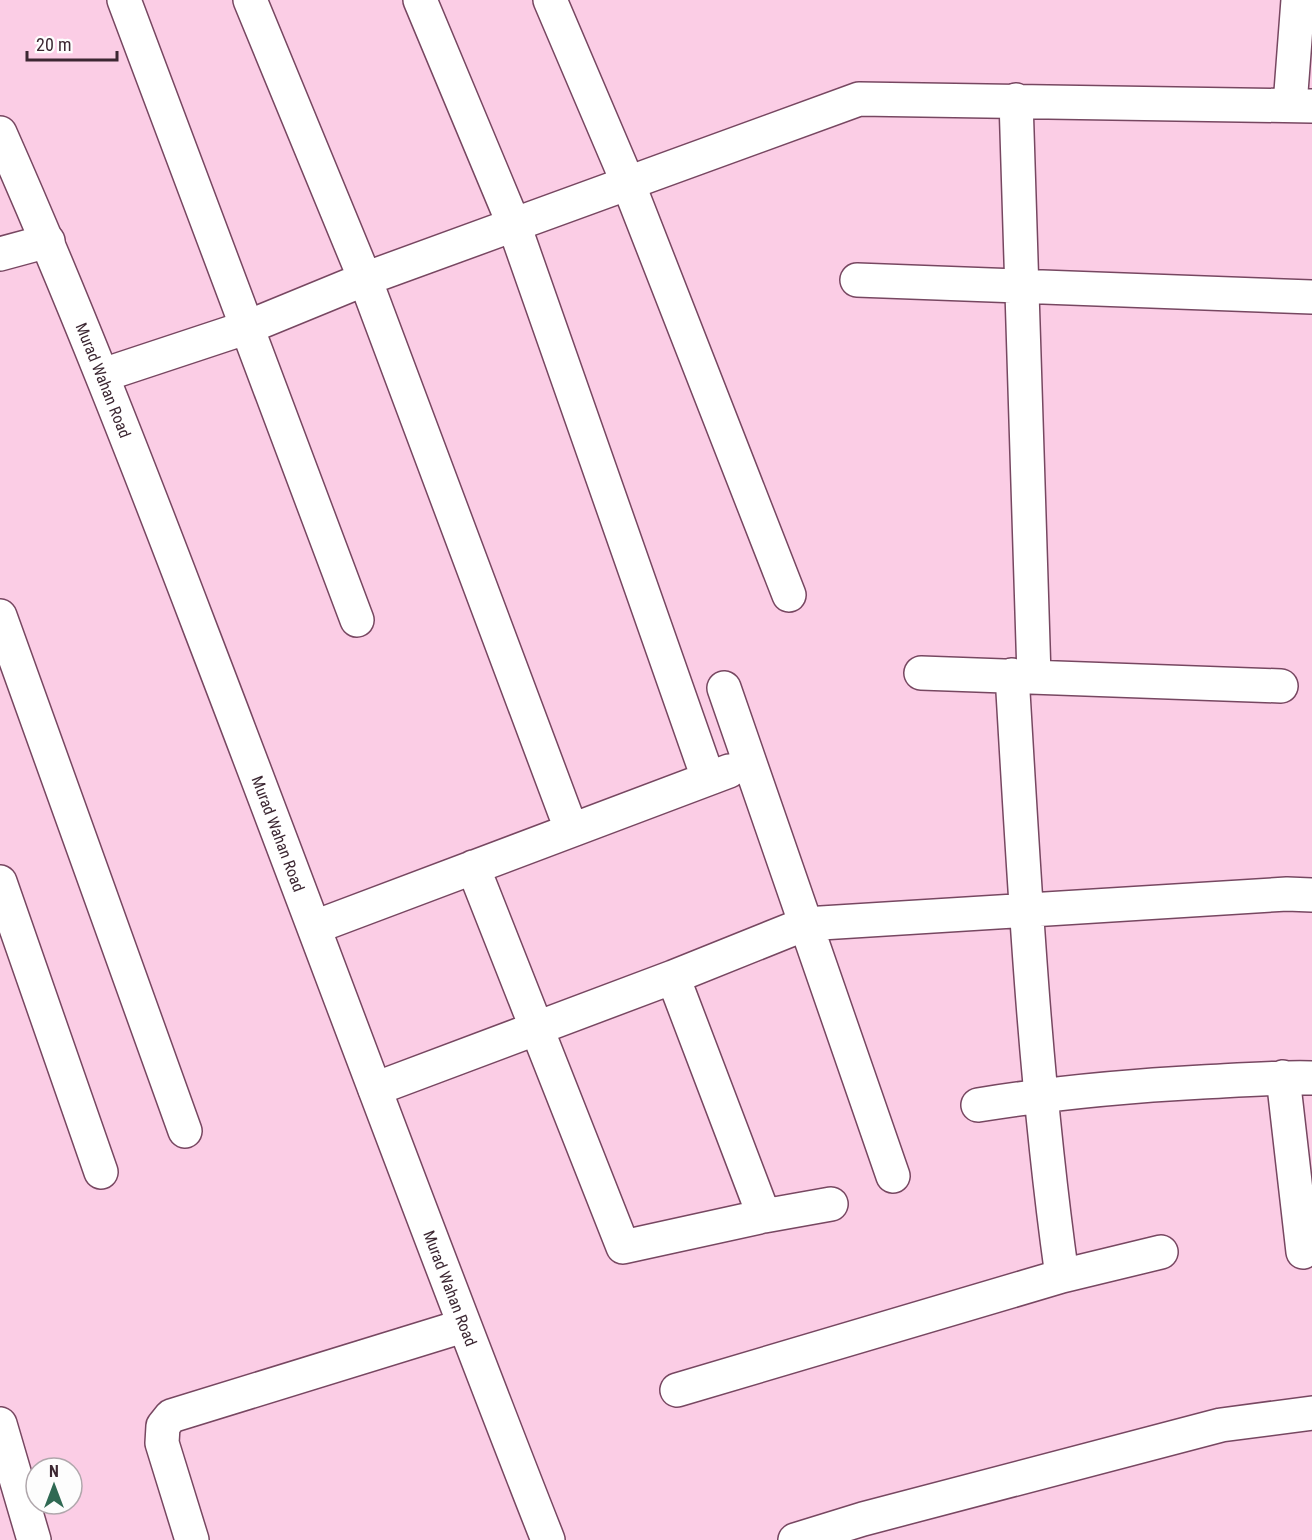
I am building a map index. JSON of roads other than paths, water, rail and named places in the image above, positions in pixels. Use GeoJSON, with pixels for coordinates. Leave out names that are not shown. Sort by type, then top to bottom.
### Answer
{"type":"FeatureCollection","features":[{"type":"Feature","properties":{"kind":"street"},"geometry":{"type":"LineString","coordinates":[[124,0],[357,620]]}},
{"type":"Feature","properties":{"kind":"street"},"geometry":{"type":"LineString","coordinates":[[250,0],[365,279],[571,830]]}},
{"type":"Feature","properties":{"kind":"street"},"geometry":{"type":"LineString","coordinates":[[420,0],[514,225],[708,778]]}},
{"type":"Feature","properties":{"kind":"street"},"geometry":{"type":"LineString","coordinates":[[550,0],[628,183],[789,595]]}},
{"type":"Feature","properties":{"kind":"street"},"geometry":{"type":"LineString","coordinates":[[103,375],[248,327],[365,279],[859,99],[1301,105],[1298,0]]}},
{"type":"Feature","properties":{"kind":"street"},"geometry":{"type":"LineString","coordinates":[[1016,100],[1021,285],[1026,910],[1040,1095],[1049,1186],[1062,1276]]}},
{"type":"Feature","properties":{"kind":"street","name":"Murad Wahan Road"},"geometry":{"type":"LineString","coordinates":[[0,133],[48,241],[103,375],[315,927],[463,1326],[548,1540]]}},
{"type":"Feature","properties":{"kind":"street"},"geometry":{"type":"LineString","coordinates":[[0,254],[48,241]]}},
{"type":"Feature","properties":{"kind":"street"},"geometry":{"type":"LineString","coordinates":[[857,280],[1312,297]]}},
{"type":"Feature","properties":{"kind":"street"},"geometry":{"type":"LineString","coordinates":[[0,616],[185,1131]]}},
{"type":"Feature","properties":{"kind":"street"},"geometry":{"type":"LineString","coordinates":[[921,673],[1281,686]]}},
{"type":"Feature","properties":{"kind":"street"},"geometry":{"type":"LineString","coordinates":[[724,688],[893,1176]]}},
{"type":"Feature","properties":{"kind":"street"},"geometry":{"type":"LineString","coordinates":[[315,927],[750,763]]}},
{"type":"Feature","properties":{"kind":"street"},"geometry":{"type":"LineString","coordinates":[[473,867],[623,1247],[764,1216],[831,1204]]}},
{"type":"Feature","properties":{"kind":"street"},"geometry":{"type":"LineString","coordinates":[[0,882],[101,1172]]}},
{"type":"Feature","properties":{"kind":"street"},"geometry":{"type":"LineString","coordinates":[[375,1089],[673,977],[805,924],[1287,894],[1312,895]]}},
{"type":"Feature","properties":{"kind":"street"},"geometry":{"type":"LineString","coordinates":[[673,977],[764,1216]]}},
{"type":"Feature","properties":{"kind":"street"},"geometry":{"type":"LineString","coordinates":[[978,1105],[1040,1095],[1170,1084],[1298,1078],[1303,1252]]}},
{"type":"Feature","properties":{"kind":"street"},"geometry":{"type":"LineString","coordinates":[[677,1390],[1062,1276],[1161,1252]]}},
{"type":"Feature","properties":{"kind":"street"},"geometry":{"type":"LineString","coordinates":[[192,1540],[162,1443],[163,1426],[171,1416],[463,1326]]}},
{"type":"Feature","properties":{"kind":"street"},"geometry":{"type":"LineString","coordinates":[[795,1540],[863,1519],[1221,1425],[1312,1413]]}},
{"type":"Feature","properties":{"kind":"street"},"geometry":{"type":"LineString","coordinates":[[0,1424],[34,1540]]}}]}
